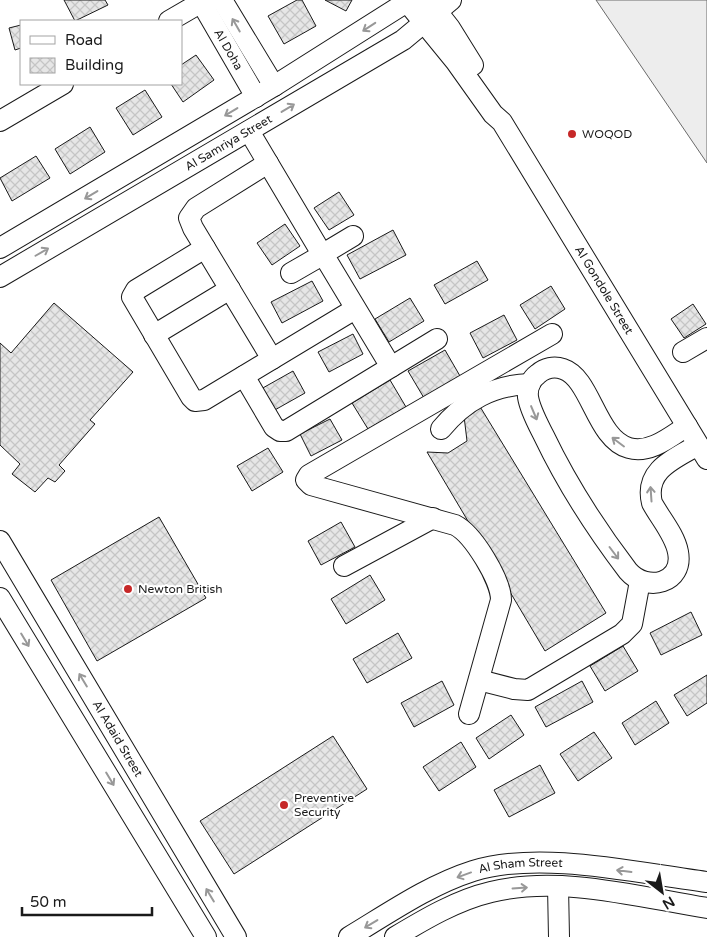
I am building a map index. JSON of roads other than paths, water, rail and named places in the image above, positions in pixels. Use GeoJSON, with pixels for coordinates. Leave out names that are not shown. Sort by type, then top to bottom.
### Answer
{"type":"FeatureCollection","features":[{"type":"Feature","properties":{"kind":"street","name":"Al Doha"},"geometry":{"type":"LineString","coordinates":[[222,0],[274,86]]}},
{"type":"Feature","properties":{"kind":"street","name":"Al Doha"},"geometry":{"type":"LineString","coordinates":[[203,1],[256,97]]}},
{"type":"Feature","properties":{"kind":"street"},"geometry":{"type":"LineString","coordinates":[[171,20],[203,1]]}},
{"type":"Feature","properties":{"kind":"street","name":"Al Samriya Street"},"geometry":{"type":"LineString","coordinates":[[0,248],[256,97],[409,1]]}},
{"type":"Feature","properties":{"kind":"street","name":"Al Gondole Street"},"geometry":{"type":"LineString","coordinates":[[409,1],[436,9],[456,62],[489,109],[502,122],[703,452]]}},
{"type":"Feature","properties":{"kind":"street","name":"Al Samriya Street"},"geometry":{"type":"LineString","coordinates":[[0,277],[403,40],[436,9]]}},
{"type":"Feature","properties":{"kind":"street"},"geometry":{"type":"LineString","coordinates":[[0,121],[61,85]]}},
{"type":"Feature","properties":{"kind":"street"},"geometry":{"type":"LineString","coordinates":[[249,131],[391,367]]}},
{"type":"Feature","properties":{"kind":"street"},"geometry":{"type":"LineString","coordinates":[[268,163],[193,210],[190,222],[272,359]]}},
{"type":"Feature","properties":{"kind":"street"},"geometry":{"type":"LineString","coordinates":[[291,273],[352,236]]}},
{"type":"Feature","properties":{"kind":"street"},"geometry":{"type":"LineString","coordinates":[[205,248],[134,292],[133,299],[191,397],[196,401],[204,400],[355,309]]}},
{"type":"Feature","properties":{"kind":"street"},"geometry":{"type":"LineString","coordinates":[[154,335],[230,289]]}},
{"type":"Feature","properties":{"kind":"street"},"geometry":{"type":"LineString","coordinates":[[469,714],[501,600],[501,591],[493,574],[466,532],[455,525],[432,518],[311,485],[306,480],[306,477],[552,334]]}},
{"type":"Feature","properties":{"kind":"street"},"geometry":{"type":"LineString","coordinates":[[683,352],[707,338]]}},
{"type":"Feature","properties":{"kind":"street"},"geometry":{"type":"LineString","coordinates":[[244,376],[274,427],[283,432],[437,339]]}},
{"type":"Feature","properties":{"kind":"street"},"geometry":{"type":"LineString","coordinates":[[441,429],[461,407],[487,392],[516,384],[530,384],[544,370],[558,368],[570,373],[610,436],[621,446],[644,450],[651,448],[687,426]]}},
{"type":"Feature","properties":{"kind":"street"},"geometry":{"type":"LineString","coordinates":[[530,384],[530,404],[563,473],[605,540],[628,571],[640,581],[653,584],[667,579],[676,568],[678,561],[677,546],[652,503],[650,496],[652,480],[661,467],[703,452]]}},
{"type":"Feature","properties":{"kind":"street"},"geometry":{"type":"LineString","coordinates":[[344,566],[432,518]]}},
{"type":"Feature","properties":{"kind":"street","name":"Al Adaid Street"},"geometry":{"type":"LineString","coordinates":[[0,541],[236,937]]}},
{"type":"Feature","properties":{"kind":"street"},"geometry":{"type":"LineString","coordinates":[[479,680],[514,689],[528,690],[622,634],[632,624],[640,581]]}},
{"type":"Feature","properties":{"kind":"street"},"geometry":{"type":"LineString","coordinates":[[0,598],[206,937]]}},
{"type":"Feature","properties":{"kind":"street","name":"Al Sham Street"},"geometry":{"type":"LineString","coordinates":[[349,937],[442,883],[475,871],[510,863],[560,863],[707,882]]}},
{"type":"Feature","properties":{"kind":"street"},"geometry":{"type":"LineString","coordinates":[[558,886],[559,937]]}},
{"type":"Feature","properties":{"kind":"street","name":"Al Sham Street"},"geometry":{"type":"LineString","coordinates":[[395,937],[450,907],[476,896],[515,888],[558,886],[707,908]]}},
{"type":"Feature","properties":{"kind":"place","name":"WOQOD"},"geometry":{"type":"Point","coordinates":[572,134]}},
{"type":"Feature","properties":{"kind":"place","name":"Newton British"},"geometry":{"type":"Point","coordinates":[128,589]}},
{"type":"Feature","properties":{"kind":"place","name":"Preventive Security"},"geometry":{"type":"Point","coordinates":[284,805]}}]}
